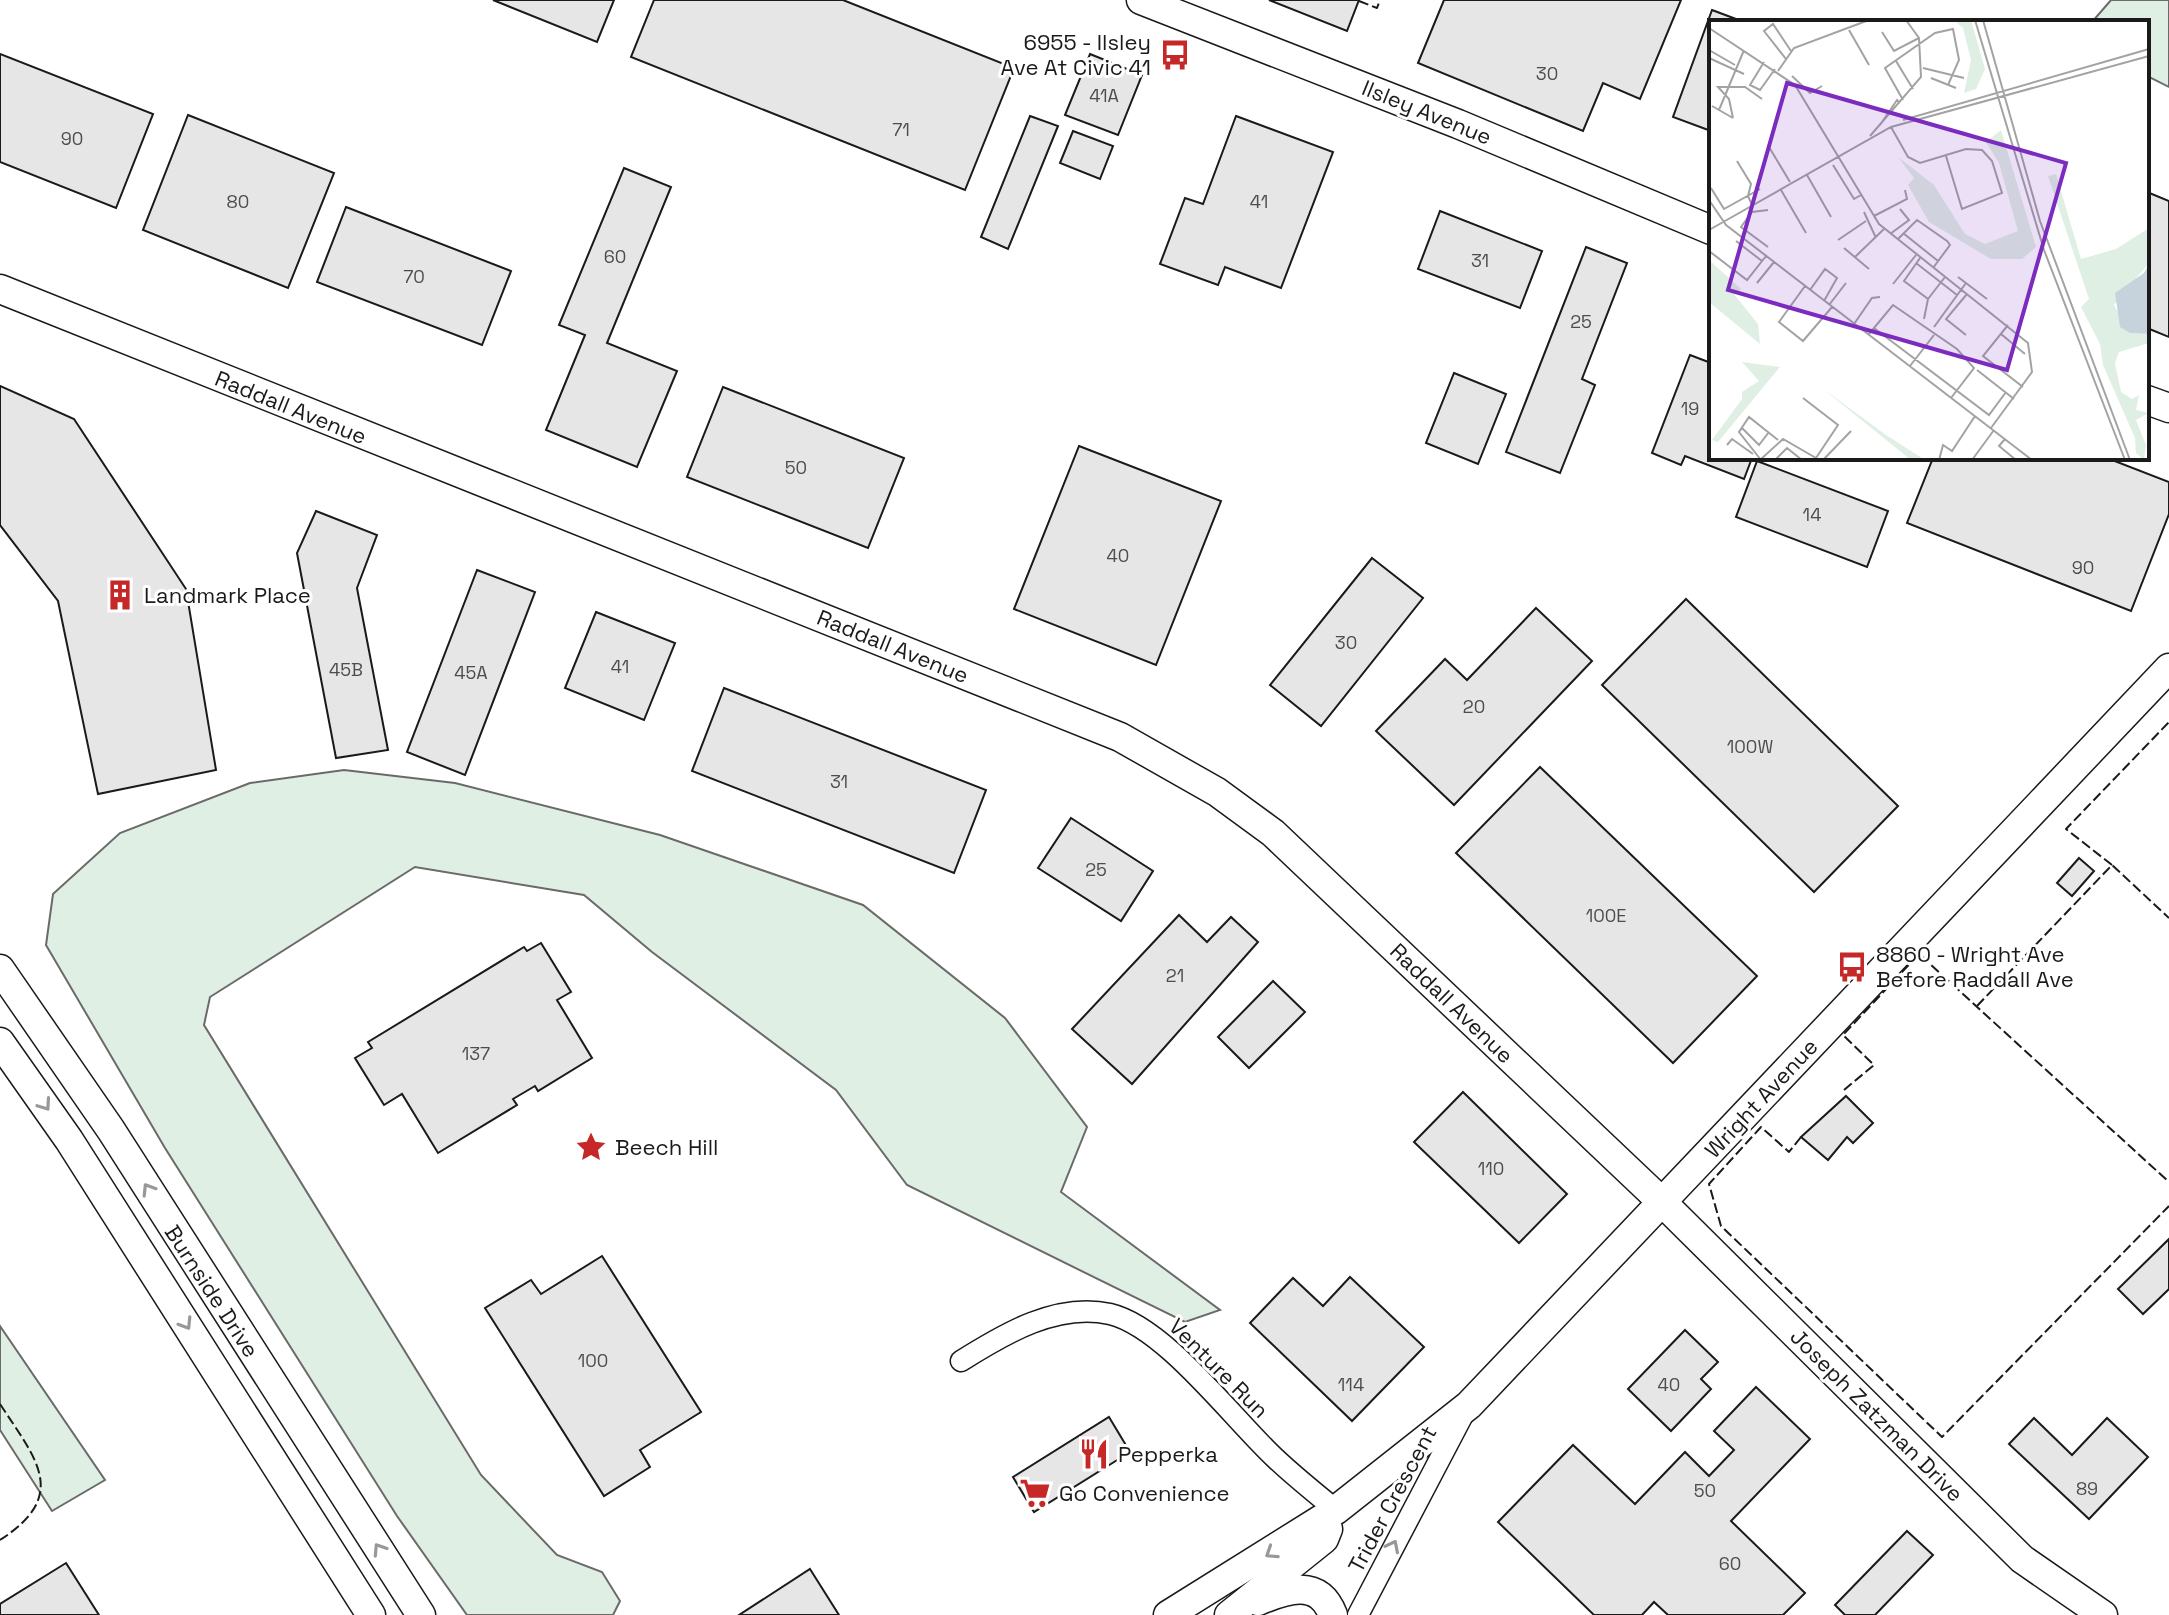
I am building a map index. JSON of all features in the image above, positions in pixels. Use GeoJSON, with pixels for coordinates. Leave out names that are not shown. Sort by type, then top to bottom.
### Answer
{"type":"FeatureCollection","features":[{"type":"Feature","properties":{"kind":"street","name":"Ilsley Avenue"},"geometry":{"type":"LineString","coordinates":[[1141,0],[1458,124],[1709,229]]}},
{"type":"Feature","properties":{"kind":"street","name":"Raddall Avenue"},"geometry":{"type":"LineString","coordinates":[[0,289],[1120,737],[1170,764],[1217,792],[1273,833],[1662,1202]]}},
{"type":"Feature","properties":{"kind":"street"},"geometry":{"type":"LineString","coordinates":[[2149,401],[2169,408]]}},
{"type":"Feature","properties":{"kind":"street","name":"Wright Avenue"},"geometry":{"type":"LineString","coordinates":[[1168,1615],[1336,1510],[1469,1405],[2169,668]]}},
{"type":"Feature","properties":{"kind":"street","name":"Burnside Drive"},"geometry":{"type":"LineString","coordinates":[[0,969],[111,1130],[421,1615]]}},
{"type":"Feature","properties":{"kind":"street","name":"Burnside Drive"},"geometry":{"type":"LineString","coordinates":[[0,1042],[69,1140],[371,1615]]}},
{"type":"Feature","properties":{"kind":"street","name":"Joseph Zatzman Drive"},"geometry":{"type":"LineString","coordinates":[[1662,1202],[2022,1559],[2103,1615]]}},
{"type":"Feature","properties":{"kind":"street","name":"Venture Run"},"geometry":{"type":"LineString","coordinates":[[961,1361],[994,1340],[1053,1315],[1108,1314],[1147,1329],[1275,1459],[1336,1510]]}},
{"type":"Feature","properties":{"kind":"street","name":"Trider Crescent"},"geometry":{"type":"LineString","coordinates":[[1358,1615],[1469,1405]]}},
{"type":"Feature","properties":{"kind":"street","name":"Wright Avenue"},"geometry":{"type":"LineString","coordinates":[[1232,1613],[1324,1539],[1336,1510]]}},
{"type":"Feature","properties":{"kind":"street"},"geometry":{"type":"LineString","coordinates":[[1232,1613],[1291,1587],[1314,1591],[1329,1604],[1333,1615]]}},
{"type":"Feature","properties":{"kind":"green space"},"geometry":{"type":"Polygon","coordinates":[[[2111,0],[2169,0],[2169,87],[2149,77],[2149,20],[2094,20],[2111,0]]]}},
{"type":"Feature","properties":{"kind":"green space"},"geometry":{"type":"Polygon","coordinates":[[[344,770],[455,783],[660,835],[863,905],[1005,1018],[1087,1127],[1061,1192],[1220,1310],[1185,1322],[907,1185],[836,1090],[652,952],[584,895],[415,867],[210,997],[204,1025],[481,1475],[557,1555],[602,1572],[620,1601],[613,1615],[467,1615],[397,1516],[165,1148],[46,945],[53,894],[120,833],[250,783],[344,770]]]}},
{"type":"Feature","properties":{"kind":"green space"},"geometry":{"type":"Polygon","coordinates":[[[0,1326],[105,1480],[52,1511],[0,1430],[0,1326]]]}},
{"type":"Feature","properties":{"kind":"building"},"geometry":{"type":"Polygon","coordinates":[[[493,0],[614,0],[597,42],[493,0]]]}},
{"type":"Feature","properties":{"kind":"building"},"geometry":{"type":"Polygon","coordinates":[[[654,0],[843,0],[1014,68],[965,190],[631,57],[654,0]]]}},
{"type":"Feature","properties":{"kind":"building"},"geometry":{"type":"Polygon","coordinates":[[[1269,0],[1359,0],[1347,31],[1269,0]]]}},
{"type":"Feature","properties":{"kind":"building"},"geometry":{"type":"Polygon","coordinates":[[[1444,0],[1681,0],[1640,99],[1603,83],[1583,131],[1418,63],[1444,0]]]}},
{"type":"Feature","properties":{"kind":"building"},"geometry":{"type":"Polygon","coordinates":[[[1712,10],[1739,20],[1709,20],[1709,130],[1673,117],[1712,10]]]}},
{"type":"Feature","properties":{"kind":"building"},"geometry":{"type":"Polygon","coordinates":[[[0,54],[153,114],[116,208],[0,162],[0,54]]]}},
{"type":"Feature","properties":{"kind":"building"},"geometry":{"type":"Polygon","coordinates":[[[1090,54],[1142,75],[1118,135],[1065,115],[1090,54]]]}},
{"type":"Feature","properties":{"kind":"building"},"geometry":{"type":"Polygon","coordinates":[[[188,115],[334,173],[288,288],[143,230],[188,115]]]}},
{"type":"Feature","properties":{"kind":"building"},"geometry":{"type":"Polygon","coordinates":[[[1030,116],[1058,126],[1008,249],[981,237],[1030,116]]]}},
{"type":"Feature","properties":{"kind":"building"},"geometry":{"type":"Polygon","coordinates":[[[1236,116],[1333,152],[1281,288],[1225,267],[1218,285],[1160,264],[1185,198],[1203,204],[1236,116]]]}},
{"type":"Feature","properties":{"kind":"building"},"geometry":{"type":"Polygon","coordinates":[[[1073,131],[1113,146],[1100,179],[1060,163],[1073,131]]]}},
{"type":"Feature","properties":{"kind":"building"},"geometry":{"type":"Polygon","coordinates":[[[624,168],[671,187],[607,343],[677,371],[637,467],[546,430],[585,335],[559,325],[624,168]]]}},
{"type":"Feature","properties":{"kind":"building"},"geometry":{"type":"Polygon","coordinates":[[[2149,193],[2169,201],[2169,337],[2149,329],[2149,193]]]}},
{"type":"Feature","properties":{"kind":"building"},"geometry":{"type":"Polygon","coordinates":[[[346,207],[511,271],[482,345],[317,282],[346,207]]]}},
{"type":"Feature","properties":{"kind":"building"},"geometry":{"type":"Polygon","coordinates":[[[1440,211],[1542,251],[1520,308],[1418,269],[1440,211]]]}},
{"type":"Feature","properties":{"kind":"building"},"geometry":{"type":"Polygon","coordinates":[[[1586,247],[1627,263],[1582,379],[1595,385],[1560,473],[1506,452],[1586,247]]]}},
{"type":"Feature","properties":{"kind":"building"},"geometry":{"type":"Polygon","coordinates":[[[1690,355],[1709,362],[1709,460],[1751,460],[1744,479],[1685,456],[1681,465],[1652,453],[1690,355]]]}},
{"type":"Feature","properties":{"kind":"building"},"geometry":{"type":"Polygon","coordinates":[[[1454,373],[1506,394],[1478,464],[1426,443],[1454,373]]]}},
{"type":"Feature","properties":{"kind":"building","name":"Landmark Place"},"geometry":{"type":"Polygon","coordinates":[[[0,386],[74,419],[186,589],[216,770],[98,794],[58,601],[0,525],[0,386]]]}},
{"type":"Feature","properties":{"kind":"building"},"geometry":{"type":"Polygon","coordinates":[[[723,387],[904,458],[868,548],[687,477],[723,387]]]}},
{"type":"Feature","properties":{"kind":"building"},"geometry":{"type":"Polygon","coordinates":[[[1079,446],[1221,501],[1156,665],[1014,609],[1079,446]]]}},
{"type":"Feature","properties":{"kind":"building"},"geometry":{"type":"Polygon","coordinates":[[[1932,460],[2112,460],[2169,482],[2169,514],[2131,611],[1907,523],[1932,460]]]}},
{"type":"Feature","properties":{"kind":"building"},"geometry":{"type":"Polygon","coordinates":[[[1757,461],[1888,511],[1867,567],[1736,517],[1757,461]]]}},
{"type":"Feature","properties":{"kind":"building"},"geometry":{"type":"Polygon","coordinates":[[[316,511],[377,535],[357,588],[388,750],[336,758],[297,553],[316,511]]]}},
{"type":"Feature","properties":{"kind":"building"},"geometry":{"type":"Polygon","coordinates":[[[1372,558],[1423,598],[1321,726],[1270,685],[1372,558]]]}},
{"type":"Feature","properties":{"kind":"building"},"geometry":{"type":"Polygon","coordinates":[[[477,570],[535,592],[465,775],[407,752],[477,570]]]}},
{"type":"Feature","properties":{"kind":"building"},"geometry":{"type":"Polygon","coordinates":[[[1686,599],[1898,806],[1814,892],[1602,685],[1686,599]]]}},
{"type":"Feature","properties":{"kind":"building"},"geometry":{"type":"Polygon","coordinates":[[[1536,608],[1592,661],[1454,805],[1376,731],[1445,659],[1467,680],[1536,608]]]}},
{"type":"Feature","properties":{"kind":"building"},"geometry":{"type":"Polygon","coordinates":[[[596,612],[675,643],[644,720],[565,688],[596,612]]]}},
{"type":"Feature","properties":{"kind":"building"},"geometry":{"type":"Polygon","coordinates":[[[724,688],[986,790],[954,873],[692,771],[724,688]]]}},
{"type":"Feature","properties":{"kind":"building"},"geometry":{"type":"Polygon","coordinates":[[[1540,767],[1757,976],[1673,1063],[1456,853],[1540,767]]]}},
{"type":"Feature","properties":{"kind":"building"},"geometry":{"type":"Polygon","coordinates":[[[1071,818],[1153,871],[1121,921],[1038,868],[1071,818]]]}},
{"type":"Feature","properties":{"kind":"building"},"geometry":{"type":"Polygon","coordinates":[[[2079,858],[2094,871],[2072,896],[2057,883],[2079,858]]]}},
{"type":"Feature","properties":{"kind":"building"},"geometry":{"type":"Polygon","coordinates":[[[1179,915],[1207,942],[1231,917],[1258,942],[1132,1084],[1072,1029],[1179,915]]]}},
{"type":"Feature","properties":{"kind":"building"},"geometry":{"type":"Polygon","coordinates":[[[541,943],[571,992],[557,1000],[592,1058],[538,1091],[535,1086],[513,1099],[517,1105],[438,1153],[402,1094],[384,1105],[355,1058],[372,1048],[368,1042],[524,947],[527,951],[541,943]]]}},
{"type":"Feature","properties":{"kind":"building"},"geometry":{"type":"Polygon","coordinates":[[[1273,981],[1305,1012],[1249,1068],[1218,1037],[1273,981]]]}},
{"type":"Feature","properties":{"kind":"building"},"geometry":{"type":"Polygon","coordinates":[[[1463,1092],[1567,1194],[1519,1243],[1414,1142],[1463,1092]]]}},
{"type":"Feature","properties":{"kind":"building"},"geometry":{"type":"Polygon","coordinates":[[[1846,1096],[1873,1123],[1853,1143],[1847,1137],[1828,1160],[1801,1137],[1846,1096]]]}},
{"type":"Feature","properties":{"kind":"building"},"geometry":{"type":"Polygon","coordinates":[[[2169,1239],[2169,1289],[2143,1314],[2118,1289],[2169,1239]]]}},
{"type":"Feature","properties":{"kind":"building"},"geometry":{"type":"Polygon","coordinates":[[[602,1256],[701,1412],[640,1450],[650,1467],[604,1496],[485,1308],[531,1280],[541,1294],[602,1256]]]}},
{"type":"Feature","properties":{"kind":"building"},"geometry":{"type":"Polygon","coordinates":[[[1350,1277],[1424,1347],[1352,1421],[1250,1323],[1293,1278],[1323,1306],[1350,1277]]]}},
{"type":"Feature","properties":{"kind":"building"},"geometry":{"type":"Polygon","coordinates":[[[1685,1330],[1718,1362],[1701,1379],[1711,1389],[1671,1431],[1628,1389],[1685,1330]]]}},
{"type":"Feature","properties":{"kind":"building"},"geometry":{"type":"Polygon","coordinates":[[[1756,1387],[1810,1439],[1731,1521],[1805,1593],[1783,1615],[1668,1615],[1654,1602],[1642,1615],[1594,1615],[1498,1522],[1573,1445],[1635,1504],[1685,1452],[1709,1476],[1734,1450],[1714,1431],[1756,1387]]]}},
{"type":"Feature","properties":{"kind":"building"},"geometry":{"type":"Polygon","coordinates":[[[1109,1417],[1130,1452],[1034,1512],[1013,1477],[1109,1417]]]}},
{"type":"Feature","properties":{"kind":"building"},"geometry":{"type":"Polygon","coordinates":[[[2034,1418],[2072,1455],[2107,1418],[2148,1457],[2089,1519],[2009,1444],[2034,1418]]]}},
{"type":"Feature","properties":{"kind":"building"},"geometry":{"type":"Polygon","coordinates":[[[1907,1531],[1933,1555],[1875,1615],[1845,1615],[1835,1605],[1907,1531]]]}},
{"type":"Feature","properties":{"kind":"building"},"geometry":{"type":"Polygon","coordinates":[[[66,1563],[99,1615],[0,1615],[0,1604],[66,1563]]]}},
{"type":"Feature","properties":{"kind":"building"},"geometry":{"type":"Polygon","coordinates":[[[810,1569],[839,1615],[739,1615],[810,1569]]]}},
{"type":"Feature","properties":{"kind":"fence"},"geometry":{"type":"LineString","coordinates":[[1359,1],[1377,8],[1380,0]]}},
{"type":"Feature","properties":{"kind":"fence"},"geometry":{"type":"LineString","coordinates":[[2112,865],[2066,829],[2169,722]]}},
{"type":"Feature","properties":{"kind":"fence"},"geometry":{"type":"LineString","coordinates":[[1977,1006],[2112,865],[2169,918]]}},
{"type":"Feature","properties":{"kind":"fence"},"geometry":{"type":"LineString","coordinates":[[1844,1090],[1874,1065],[1843,1035],[1919,954],[2169,1182]]}},
{"type":"Feature","properties":{"kind":"fence"},"geometry":{"type":"LineString","coordinates":[[1801,1137],[1789,1152],[1761,1127],[1709,1184],[1721,1226],[1942,1437],[2169,1206]]}},
{"type":"Feature","properties":{"kind":"fence"},"geometry":{"type":"LineString","coordinates":[[0,1404],[25,1442],[40,1476],[40,1492],[35,1508],[0,1540]]}},
{"type":"Feature","properties":{"kind":"place","name":"6955 - Ilsley Ave At Civic 41"},"geometry":{"type":"Point","coordinates":[1175,55]}},
{"type":"Feature","properties":{"kind":"place","name":"Landmark Place"},"geometry":{"type":"Point","coordinates":[120,595]}},
{"type":"Feature","properties":{"kind":"place","name":"8860 - Wright Ave Before Raddall Ave"},"geometry":{"type":"Point","coordinates":[1852,967]}},
{"type":"Feature","properties":{"kind":"place","name":"Beech Hill"},"geometry":{"type":"Point","coordinates":[591,1147]}},
{"type":"Feature","properties":{"kind":"place","name":"Pepperka"},"geometry":{"type":"Point","coordinates":[1094,1454]}},
{"type":"Feature","properties":{"kind":"place","name":"Go Convenience"},"geometry":{"type":"Point","coordinates":[1035,1493]}}]}
